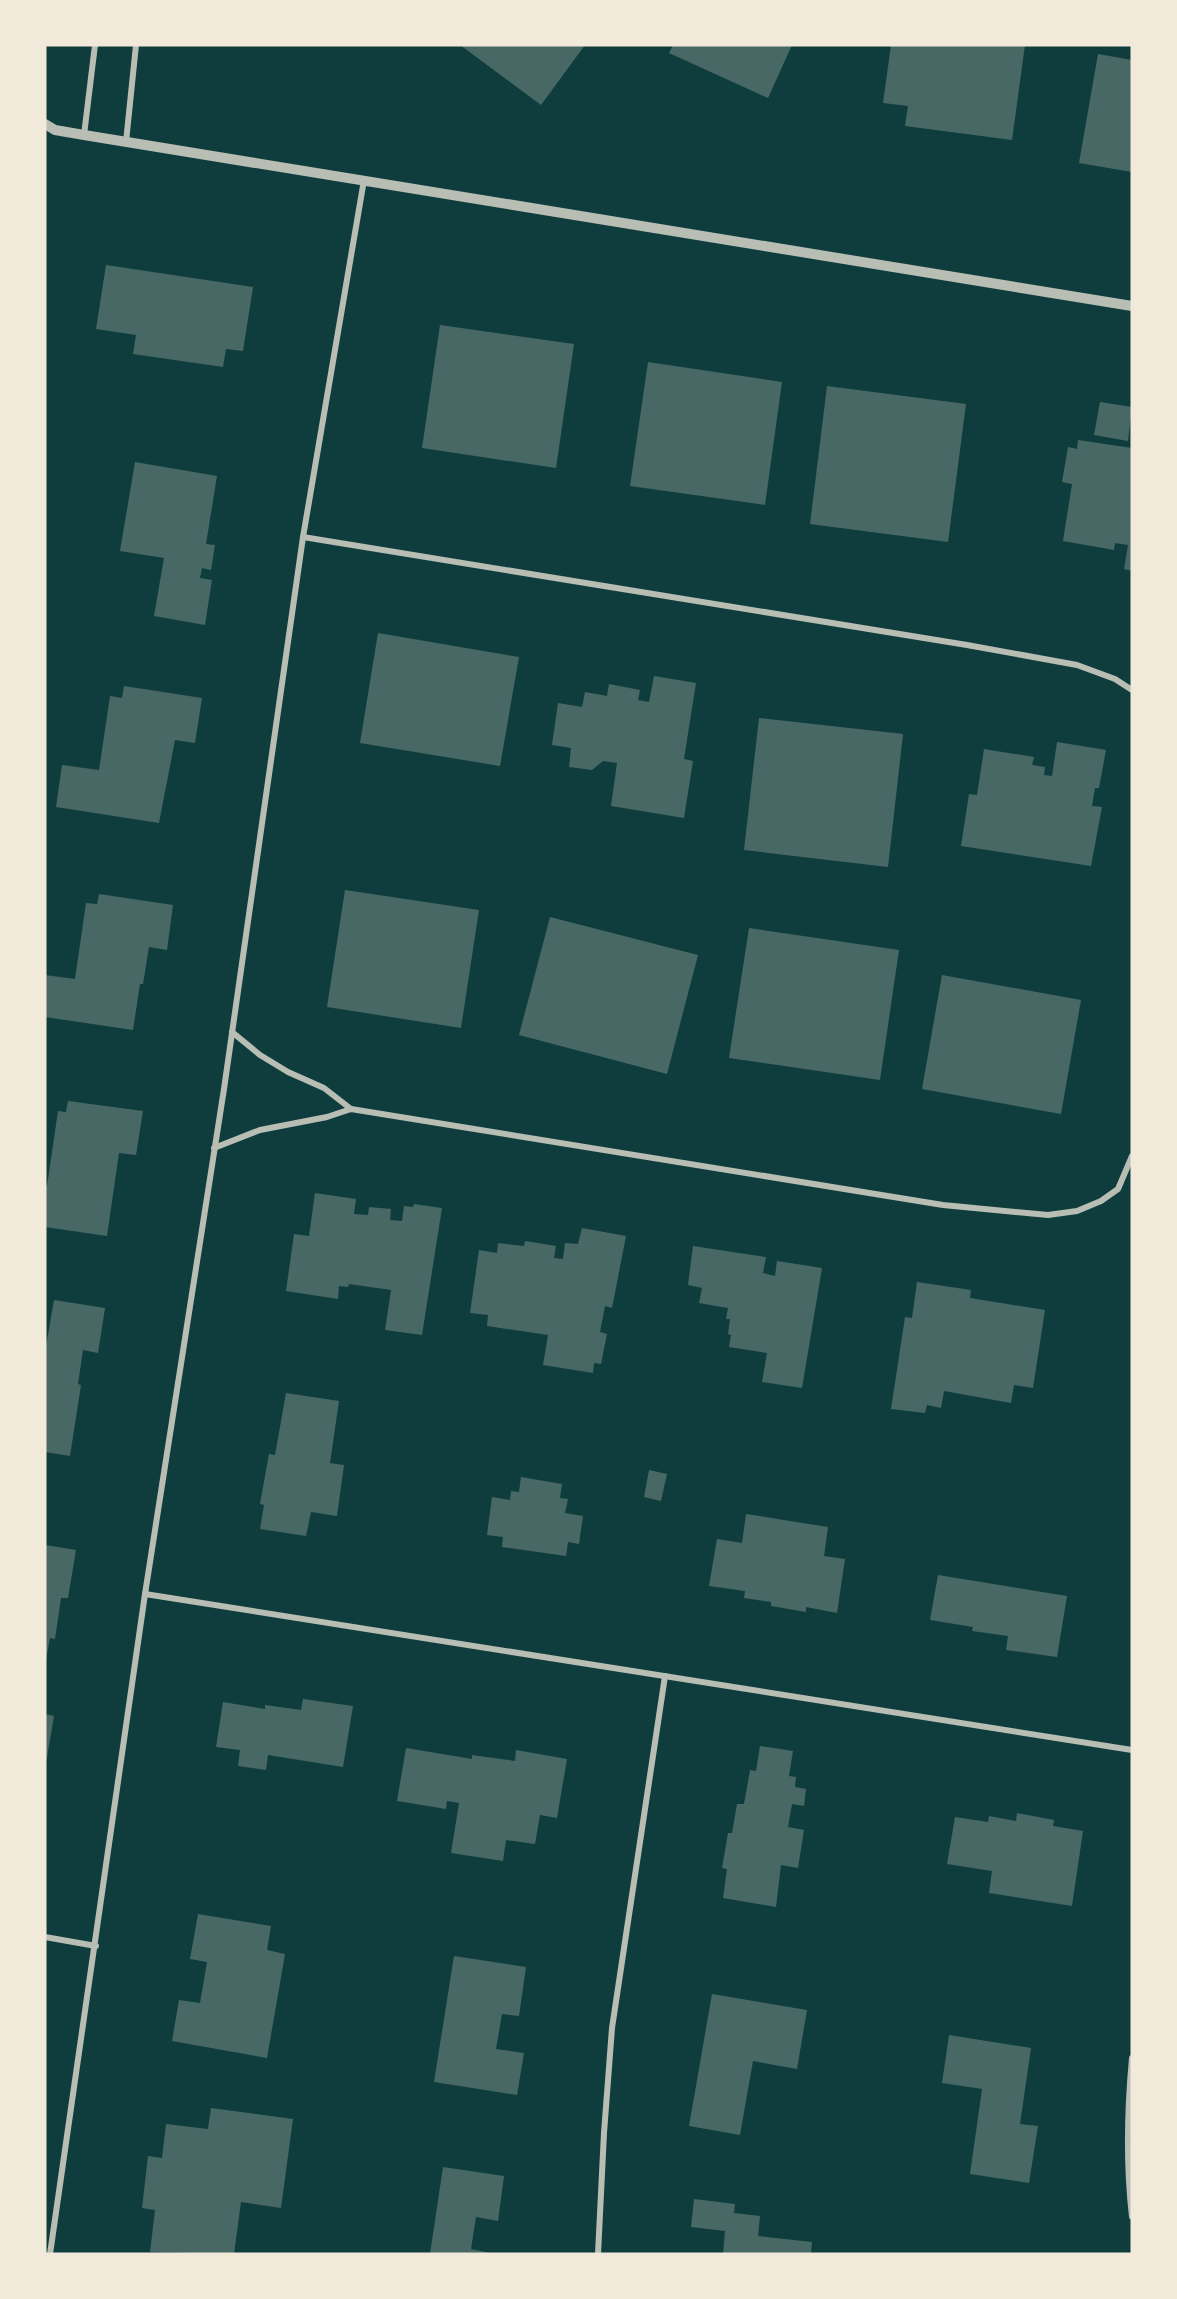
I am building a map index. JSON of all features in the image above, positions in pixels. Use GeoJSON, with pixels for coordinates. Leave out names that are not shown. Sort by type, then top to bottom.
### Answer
{"type":"FeatureCollection","features":[{"type":"Feature","properties":{"kind":"street"},"geometry":{"type":"LineString","coordinates":[[84,135],[95,45]]}},
{"type":"Feature","properties":{"kind":"street"},"geometry":{"type":"LineString","coordinates":[[126,142],[136,45]]}},
{"type":"Feature","properties":{"kind":"street"},"geometry":{"type":"LineString","coordinates":[[48,129],[1132,306]]}},
{"type":"Feature","properties":{"kind":"street"},"geometry":{"type":"LineString","coordinates":[[50,2254],[145,1594],[232,1032],[303,537],[364,180]]}},
{"type":"Feature","properties":{"kind":"street"},"geometry":{"type":"LineString","coordinates":[[303,537],[1077,665],[1115,679],[1132,690]]}},
{"type":"Feature","properties":{"kind":"street"},"geometry":{"type":"LineString","coordinates":[[232,1032],[279,1066],[324,1088],[351,1109]]}},
{"type":"Feature","properties":{"kind":"street"},"geometry":{"type":"LineString","coordinates":[[214,1148],[260,1130],[327,1117],[351,1109],[943,1205],[1048,1215],[1077,1211],[1101,1201],[1118,1188],[1132,1156]]}},
{"type":"Feature","properties":{"kind":"street"},"geometry":{"type":"LineString","coordinates":[[145,1594],[1132,1750]]}},
{"type":"Feature","properties":{"kind":"street"},"geometry":{"type":"LineString","coordinates":[[598,2254],[612,2028],[664,1676]]}},
{"type":"Feature","properties":{"kind":"street"},"geometry":{"type":"LineString","coordinates":[[45,1937],[96,1946]]}},
{"type":"Feature","properties":{"kind":"street"},"geometry":{"type":"LineString","coordinates":[[1132,2058],[1127,2159],[1132,2217]]}},
{"type":"Feature","properties":{"kind":"building"},"geometry":{"type":"Polygon","coordinates":[[[460,45],[585,45],[541,105],[460,45]]]}},
{"type":"Feature","properties":{"kind":"building"},"geometry":{"type":"Polygon","coordinates":[[[673,45],[792,45],[768,98],[669,53],[673,45]]]}},
{"type":"Feature","properties":{"kind":"building"},"geometry":{"type":"Polygon","coordinates":[[[891,45],[1025,45],[1012,140],[905,126],[908,106],[883,103],[891,45]]]}},
{"type":"Feature","properties":{"kind":"building"},"geometry":{"type":"Polygon","coordinates":[[[1098,54],[1132,60],[1132,172],[1079,163],[1098,54]]]}},
{"type":"Feature","properties":{"kind":"building"},"geometry":{"type":"Polygon","coordinates":[[[106,265],[253,287],[243,351],[226,349],[223,367],[133,354],[136,335],[96,329],[106,265]]]}},
{"type":"Feature","properties":{"kind":"building"},"geometry":{"type":"Polygon","coordinates":[[[440,325],[574,344],[556,468],[422,448],[440,325]]]}},
{"type":"Feature","properties":{"kind":"building"},"geometry":{"type":"Polygon","coordinates":[[[648,362],[782,382],[765,505],[630,486],[648,362]]]}},
{"type":"Feature","properties":{"kind":"building"},"geometry":{"type":"Polygon","coordinates":[[[827,386],[966,404],[948,542],[810,524],[827,386]]]}},
{"type":"Feature","properties":{"kind":"building"},"geometry":{"type":"Polygon","coordinates":[[[1100,402],[1132,407],[1128,441],[1094,435],[1100,402]]]}},
{"type":"Feature","properties":{"kind":"building"},"geometry":{"type":"Polygon","coordinates":[[[1078,440],[1132,448],[1132,571],[1124,569],[1128,545],[1115,543],[1114,550],[1063,541],[1072,484],[1062,482],[1068,447],[1077,449],[1078,440]]]}},
{"type":"Feature","properties":{"kind":"building"},"geometry":{"type":"Polygon","coordinates":[[[135,462],[217,476],[206,544],[215,545],[211,570],[202,568],[200,578],[212,580],[205,625],[154,616],[164,558],[120,551],[135,462]]]}},
{"type":"Feature","properties":{"kind":"building"},"geometry":{"type":"Polygon","coordinates":[[[378,633],[519,657],[500,766],[360,743],[378,633]]]}},
{"type":"Feature","properties":{"kind":"building"},"geometry":{"type":"Polygon","coordinates":[[[654,676],[696,683],[684,759],[693,761],[684,818],[611,806],[617,763],[603,761],[592,770],[569,767],[571,748],[552,745],[558,703],[582,707],[585,692],[607,696],[609,684],[640,690],[638,700],[649,702],[654,676]]]}},
{"type":"Feature","properties":{"kind":"building"},"geometry":{"type":"Polygon","coordinates":[[[124,686],[202,698],[195,743],[175,740],[159,823],[56,807],[62,765],[99,770],[110,696],[122,698],[124,686]]]}},
{"type":"Feature","properties":{"kind":"building"},"geometry":{"type":"Polygon","coordinates":[[[759,718],[903,734],[888,867],[744,850],[759,718]]]}},
{"type":"Feature","properties":{"kind":"building"},"geometry":{"type":"Polygon","coordinates":[[[1057,742],[1106,750],[1099,788],[1095,788],[1092,806],[1102,807],[1091,866],[961,846],[969,794],[977,795],[984,749],[1034,757],[1032,765],[1045,767],[1044,775],[1052,776],[1057,742]]]}},
{"type":"Feature","properties":{"kind":"building"},"geometry":{"type":"Polygon","coordinates":[[[345,890],[479,910],[461,1028],[327,1007],[345,890]]]}},
{"type":"Feature","properties":{"kind":"building"},"geometry":{"type":"Polygon","coordinates":[[[99,894],[173,905],[167,950],[149,947],[143,984],[140,984],[133,1030],[45,1017],[45,975],[75,979],[86,903],[97,904],[99,894]]]}},
{"type":"Feature","properties":{"kind":"building"},"geometry":{"type":"Polygon","coordinates":[[[550,917],[698,955],[667,1074],[519,1035],[550,917]]]}},
{"type":"Feature","properties":{"kind":"building"},"geometry":{"type":"Polygon","coordinates":[[[749,928],[899,950],[880,1080],[729,1058],[749,928]]]}},
{"type":"Feature","properties":{"kind":"building"},"geometry":{"type":"Polygon","coordinates":[[[942,975],[1081,1000],[1061,1114],[922,1089],[942,975]]]}},
{"type":"Feature","properties":{"kind":"building"},"geometry":{"type":"Polygon","coordinates":[[[68,1101],[143,1111],[136,1155],[119,1153],[107,1236],[45,1227],[45,1185],[47,1186],[58,1111],[66,1112],[68,1101]]]}},
{"type":"Feature","properties":{"kind":"building"},"geometry":{"type":"Polygon","coordinates":[[[315,1193],[356,1199],[354,1214],[368,1215],[369,1207],[391,1209],[390,1220],[402,1221],[404,1206],[413,1207],[414,1204],[442,1208],[422,1335],[385,1330],[391,1290],[349,1284],[348,1287],[339,1286],[338,1299],[286,1291],[294,1234],[309,1236],[315,1193]]]}},
{"type":"Feature","properties":{"kind":"building"},"geometry":{"type":"Polygon","coordinates":[[[582,1228],[626,1236],[612,1308],[605,1306],[600,1332],[607,1334],[601,1364],[594,1363],[593,1373],[543,1365],[548,1335],[487,1326],[488,1315],[470,1313],[479,1250],[497,1253],[498,1243],[524,1246],[525,1241],[556,1246],[554,1258],[563,1259],[565,1243],[578,1244],[582,1228]]]}},
{"type":"Feature","properties":{"kind":"building"},"geometry":{"type":"Polygon","coordinates":[[[693,1246],[766,1257],[763,1273],[775,1276],[777,1261],[822,1268],[802,1388],[762,1382],[767,1353],[729,1347],[731,1335],[728,1334],[730,1319],[726,1319],[728,1308],[699,1303],[702,1288],[688,1285],[693,1246]]]}},
{"type":"Feature","properties":{"kind":"building"},"geometry":{"type":"Polygon","coordinates":[[[917,1282],[971,1290],[970,1298],[1045,1310],[1033,1388],[1014,1385],[1011,1403],[944,1391],[941,1408],[927,1405],[925,1413],[891,1409],[905,1317],[912,1318],[917,1282]]]}},
{"type":"Feature","properties":{"kind":"building"},"geometry":{"type":"Polygon","coordinates":[[[54,1300],[105,1308],[98,1353],[83,1350],[78,1384],[81,1385],[70,1456],[45,1452],[45,1352],[54,1300]]]}},
{"type":"Feature","properties":{"kind":"building"},"geometry":{"type":"Polygon","coordinates":[[[286,1393],[339,1401],[330,1463],[344,1465],[337,1516],[311,1512],[306,1536],[260,1529],[264,1505],[260,1504],[269,1454],[275,1455],[286,1393]]]}},
{"type":"Feature","properties":{"kind":"building"},"geometry":{"type":"Polygon","coordinates":[[[649,1470],[667,1474],[661,1501],[644,1497],[649,1470]]]}},
{"type":"Feature","properties":{"kind":"building"},"geometry":{"type":"Polygon","coordinates":[[[521,1477],[562,1484],[560,1498],[568,1499],[565,1513],[583,1516],[579,1544],[568,1542],[566,1556],[502,1547],[503,1537],[487,1535],[492,1497],[510,1500],[511,1491],[519,1492],[521,1477]]]}},
{"type":"Feature","properties":{"kind":"building"},"geometry":{"type":"Polygon","coordinates":[[[746,1514],[828,1527],[824,1556],[845,1559],[837,1613],[806,1607],[806,1612],[771,1606],[771,1602],[744,1598],[745,1591],[709,1586],[717,1539],[742,1543],[746,1514]]]}},
{"type":"Feature","properties":{"kind":"building"},"geometry":{"type":"Polygon","coordinates":[[[45,1545],[76,1550],[68,1598],[61,1598],[55,1639],[50,1638],[46,1660],[45,1545]]]}},
{"type":"Feature","properties":{"kind":"building"},"geometry":{"type":"Polygon","coordinates":[[[938,1575],[1067,1596],[1057,1657],[1006,1650],[1008,1636],[972,1631],[973,1627],[930,1620],[938,1575]]]}},
{"type":"Feature","properties":{"kind":"building"},"geometry":{"type":"Polygon","coordinates":[[[303,1699],[353,1706],[343,1767],[268,1755],[266,1770],[238,1766],[240,1750],[216,1747],[223,1702],[265,1709],[265,1705],[301,1710],[303,1699]]]}},
{"type":"Feature","properties":{"kind":"building"},"geometry":{"type":"Polygon","coordinates":[[[45,1714],[54,1716],[46,1763],[45,1763],[45,1714]]]}},
{"type":"Feature","properties":{"kind":"building"},"geometry":{"type":"Polygon","coordinates":[[[760,1746],[793,1751],[789,1776],[796,1777],[795,1787],[806,1789],[804,1806],[792,1804],[788,1827],[804,1830],[798,1868],[781,1865],[776,1907],[723,1898],[727,1869],[722,1868],[728,1833],[732,1833],[737,1804],[744,1804],[750,1770],[756,1771],[760,1746]]]}},
{"type":"Feature","properties":{"kind":"building"},"geometry":{"type":"Polygon","coordinates":[[[406,1748],[472,1759],[472,1755],[515,1761],[516,1750],[567,1759],[557,1818],[540,1815],[535,1844],[506,1840],[503,1861],[451,1853],[459,1803],[447,1801],[446,1809],[397,1801],[406,1748]]]}},
{"type":"Feature","properties":{"kind":"building"},"geometry":{"type":"Polygon","coordinates":[[[1017,1813],[1054,1820],[1053,1826],[1083,1831],[1072,1906],[989,1893],[992,1871],[947,1864],[955,1817],[988,1822],[989,1816],[1016,1821],[1017,1813]]]}},
{"type":"Feature","properties":{"kind":"building"},"geometry":{"type":"Polygon","coordinates":[[[198,1914],[271,1926],[267,1950],[285,1954],[267,2058],[172,2041],[179,2000],[200,2003],[207,1962],[190,1959],[198,1914]]]}},
{"type":"Feature","properties":{"kind":"building"},"geometry":{"type":"Polygon","coordinates":[[[454,1956],[526,1967],[519,2016],[502,2014],[496,2049],[524,2053],[517,2095],[434,2082],[454,1956]]]}},
{"type":"Feature","properties":{"kind":"building"},"geometry":{"type":"Polygon","coordinates":[[[712,1994],[807,2010],[797,2069],[753,2061],[740,2135],[689,2126],[712,1994]]]}},
{"type":"Feature","properties":{"kind":"building"},"geometry":{"type":"Polygon","coordinates":[[[949,2035],[1031,2048],[1020,2124],[1038,2126],[1029,2183],[970,2174],[982,2089],[942,2083],[949,2035]]]}},
{"type":"Feature","properties":{"kind":"building"},"geometry":{"type":"Polygon","coordinates":[[[211,2108],[293,2119],[281,2208],[241,2202],[234,2254],[150,2252],[155,2210],[142,2208],[148,2156],[162,2158],[166,2124],[208,2129],[211,2108]]]}},
{"type":"Feature","properties":{"kind":"building"},"geometry":{"type":"Polygon","coordinates":[[[443,2167],[504,2176],[498,2221],[476,2217],[471,2249],[495,2254],[430,2254],[443,2167]]]}},
{"type":"Feature","properties":{"kind":"building"},"geometry":{"type":"Polygon","coordinates":[[[694,2199],[735,2204],[734,2213],[760,2216],[758,2236],[812,2242],[811,2254],[723,2254],[725,2231],[691,2227],[694,2199]]]}}]}
